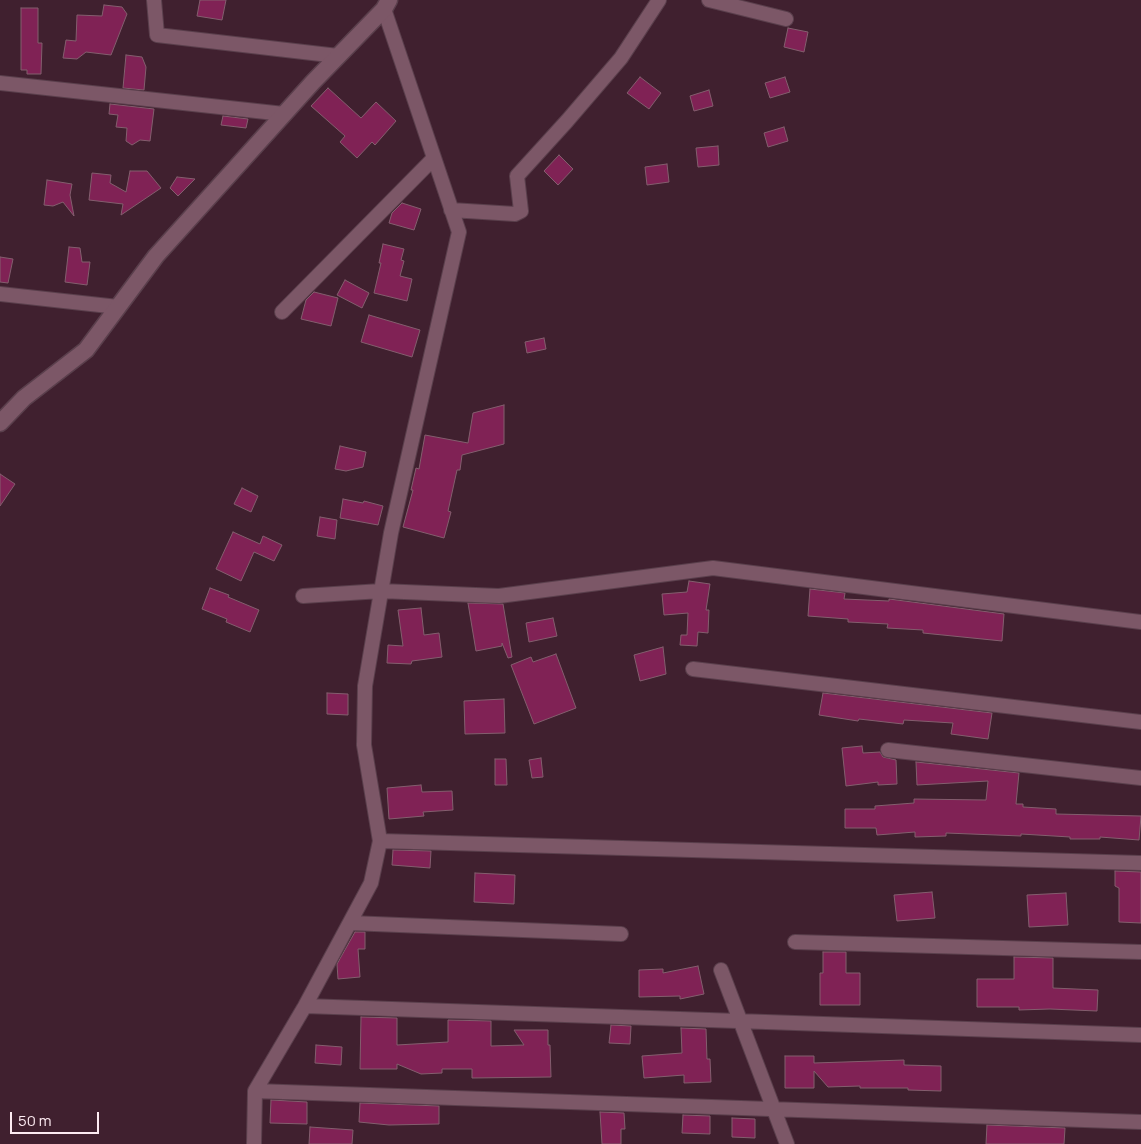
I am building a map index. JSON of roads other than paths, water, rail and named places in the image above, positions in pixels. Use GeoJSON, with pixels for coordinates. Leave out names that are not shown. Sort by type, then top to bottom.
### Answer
{"type":"FeatureCollection","features":[{"type":"Feature","properties":{"kind":"street"},"geometry":{"type":"LineString","coordinates":[[154,0],[157,35],[338,56]]}},
{"type":"Feature","properties":{"kind":"street"},"geometry":{"type":"LineString","coordinates":[[452,210],[515,214],[521,211],[517,176],[567,121],[620,58],[658,0]]}},
{"type":"Feature","properties":{"kind":"street"},"geometry":{"type":"LineString","coordinates":[[715,1],[786,19]]}},
{"type":"Feature","properties":{"kind":"street"},"geometry":{"type":"LineString","coordinates":[[0,423],[24,398],[86,350],[156,256],[284,114],[387,4],[434,158],[459,232],[391,533],[365,686],[364,745],[380,841],[371,883],[255,1091],[254,1144]]}},
{"type":"Feature","properties":{"kind":"street"},"geometry":{"type":"LineString","coordinates":[[0,83],[284,114]]}},
{"type":"Feature","properties":{"kind":"street"},"geometry":{"type":"LineString","coordinates":[[282,312],[434,158]]}},
{"type":"Feature","properties":{"kind":"street"},"geometry":{"type":"LineString","coordinates":[[0,294],[118,307]]}},
{"type":"Feature","properties":{"kind":"street"},"geometry":{"type":"LineString","coordinates":[[303,596],[381,591],[499,596],[714,568],[1141,622]]}},
{"type":"Feature","properties":{"kind":"street"},"geometry":{"type":"LineString","coordinates":[[693,668],[1141,722]]}},
{"type":"Feature","properties":{"kind":"street"},"geometry":{"type":"LineString","coordinates":[[888,750],[1141,778]]}},
{"type":"Feature","properties":{"kind":"street"},"geometry":{"type":"LineString","coordinates":[[380,841],[1141,863]]}},
{"type":"Feature","properties":{"kind":"street"},"geometry":{"type":"LineString","coordinates":[[350,922],[621,934]]}},
{"type":"Feature","properties":{"kind":"street"},"geometry":{"type":"LineString","coordinates":[[795,942],[1141,952]]}},
{"type":"Feature","properties":{"kind":"street"},"geometry":{"type":"LineString","coordinates":[[721,970],[787,1144]]}},
{"type":"Feature","properties":{"kind":"street"},"geometry":{"type":"LineString","coordinates":[[304,1006],[1141,1035]]}},
{"type":"Feature","properties":{"kind":"street"},"geometry":{"type":"LineString","coordinates":[[255,1091],[1141,1122]]}}]}
